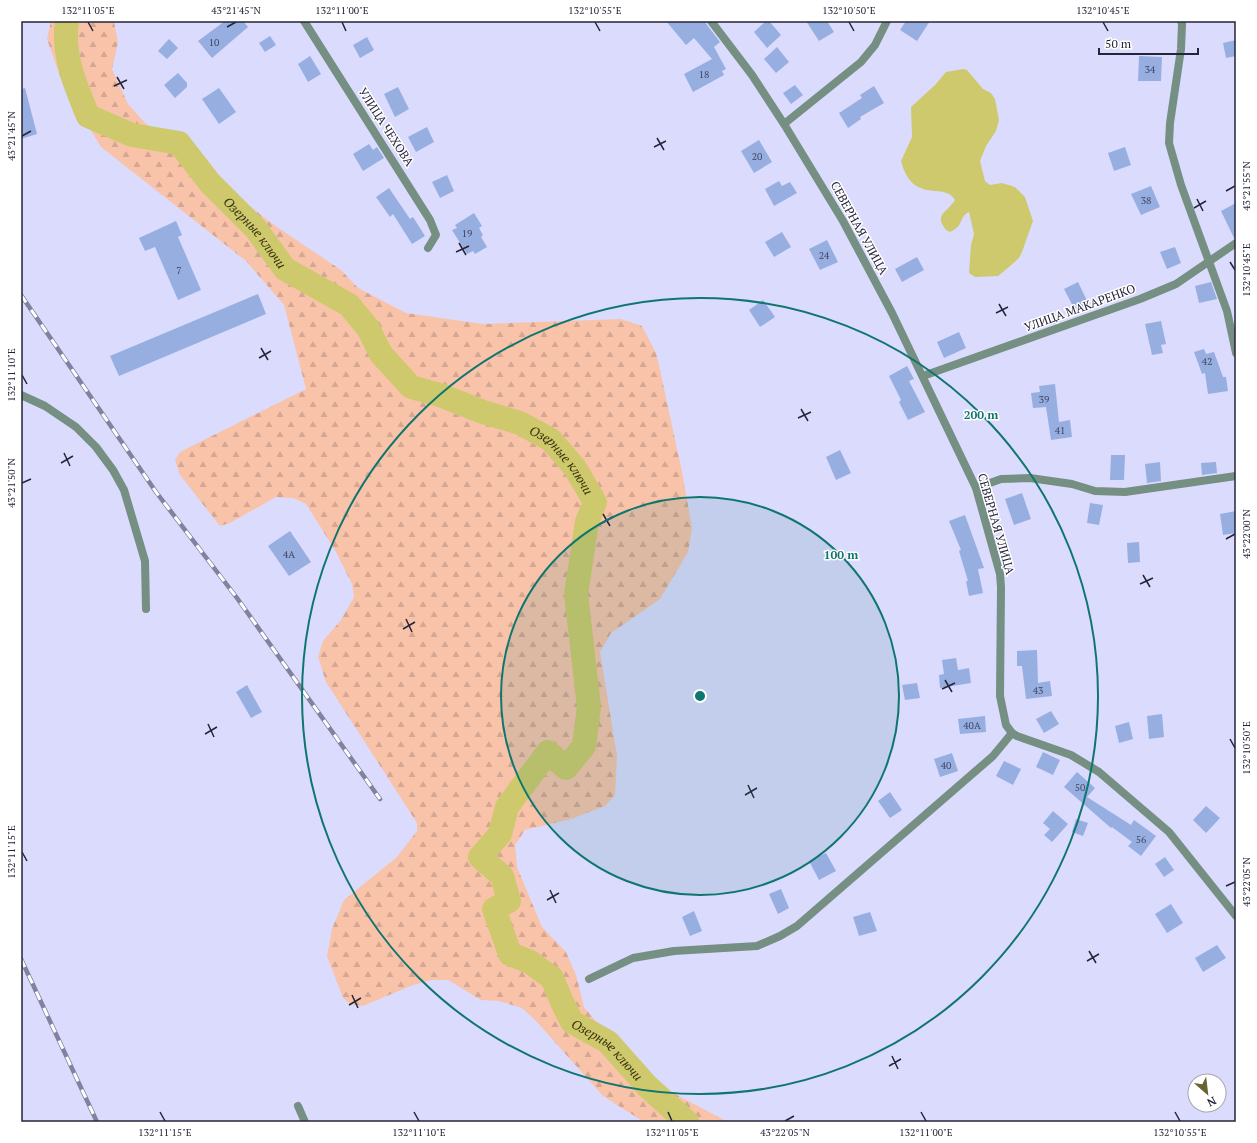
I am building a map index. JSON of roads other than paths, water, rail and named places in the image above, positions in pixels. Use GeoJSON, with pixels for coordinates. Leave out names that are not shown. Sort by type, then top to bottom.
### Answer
{"type":"FeatureCollection","features":[{"type":"Feature","properties":{"kind":"street","name":"УЛИЦА ЧЕХОВА"},"geometry":{"type":"LineString","coordinates":[[304,21],[430,220],[436,235],[428,248]]}},
{"type":"Feature","properties":{"kind":"street","name":"СЕВЕРНАЯ УЛИЦА"},"geometry":{"type":"LineString","coordinates":[[711,21],[752,75],[784,124],[843,221],[892,313],[976,488],[1000,574],[1000,696],[1004,718],[1012,733]]}},
{"type":"Feature","properties":{"kind":"street"},"geometry":{"type":"LineString","coordinates":[[784,124],[861,62],[875,45],[887,21]]}},
{"type":"Feature","properties":{"kind":"street"},"geometry":{"type":"LineString","coordinates":[[1181,21],[1181,49],[1170,123],[1169,143],[1181,185],[1227,311],[1236,353]]}},
{"type":"Feature","properties":{"kind":"street","name":"УЛИЦА МАКАРЕНКО"},"geometry":{"type":"LineString","coordinates":[[923,376],[1140,299],[1176,284],[1236,243]]}},
{"type":"Feature","properties":{"kind":"street"},"geometry":{"type":"LineString","coordinates":[[21,395],[45,406],[76,427],[96,447],[113,470],[124,490],[145,561],[146,609]]}},
{"type":"Feature","properties":{"kind":"street"},"geometry":{"type":"LineString","coordinates":[[976,488],[1001,480],[1030,478],[1072,484],[1095,491],[1125,492],[1236,476]]}},
{"type":"Feature","properties":{"kind":"street"},"geometry":{"type":"LineString","coordinates":[[589,979],[633,958],[674,951],[758,946],[780,936],[797,926],[992,756],[1012,733],[1071,755],[1099,772],[1169,832],[1236,916]]}},
{"type":"Feature","properties":{"kind":"street"},"geometry":{"type":"LineString","coordinates":[[298,1106],[306,1122]]}},
{"type":"Feature","properties":{"kind":"waterway","name":"Озерные ключи"},"geometry":{"type":"LineString","coordinates":[[67,21],[66,45],[68,57],[74,81],[88,116],[132,135],[179,143],[210,183],[256,229],[285,269],[349,305],[368,328],[381,354],[411,387],[440,395],[483,412],[520,423],[551,440],[575,468],[595,502],[587,522],[576,594],[589,707],[584,746],[566,768],[548,752],[507,807],[500,834],[480,857],[502,876],[509,901],[494,909],[510,954],[530,962],[552,978],[572,1022],[608,1042],[647,1086],[687,1122]]}},
{"type":"Feature","properties":{"kind":"railway"},"geometry":{"type":"LineString","coordinates":[[21,295],[156,492],[237,598],[380,799]]}},
{"type":"Feature","properties":{"kind":"railway"},"geometry":{"type":"LineString","coordinates":[[21,959],[97,1122]]}}]}
